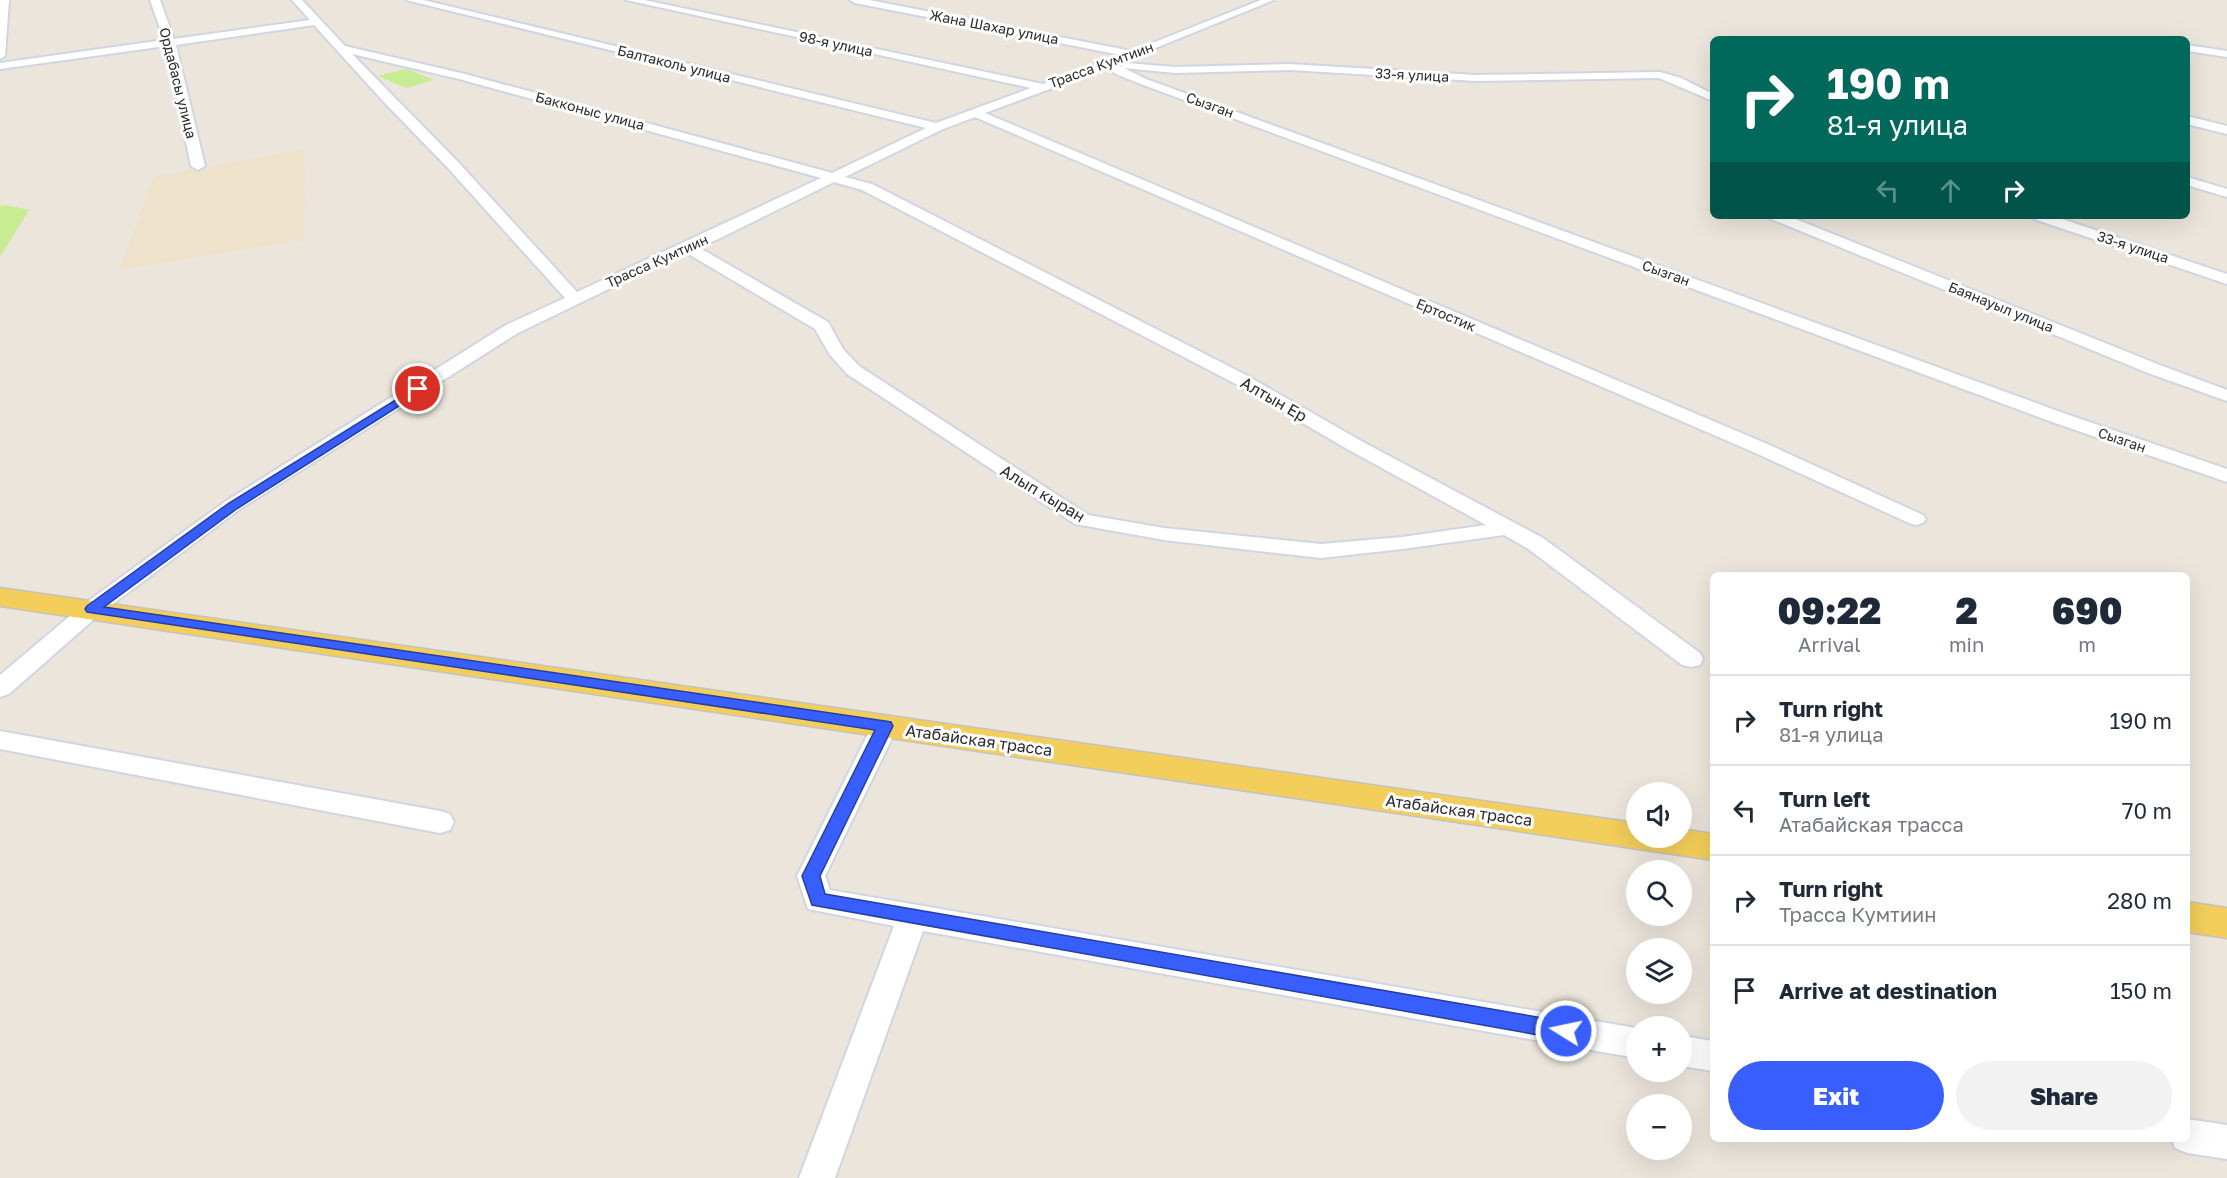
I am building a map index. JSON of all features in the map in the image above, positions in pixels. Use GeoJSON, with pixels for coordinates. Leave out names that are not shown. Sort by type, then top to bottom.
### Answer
{"type":"FeatureCollection","features":[{"type":"Feature","properties":{"kind":"main road","name":"Атабайская трасса"},"geometry":{"type":"LineString","coordinates":[[0,597],[1626,835]]}},
{"type":"Feature","properties":{"kind":"main road"},"geometry":{"type":"LineString","coordinates":[[1692,844],[1710,847]]}},
{"type":"Feature","properties":{"kind":"main road"},"geometry":{"type":"LineString","coordinates":[[2190,917],[2227,922]]}},
{"type":"Feature","properties":{"kind":"street"},"geometry":{"type":"LineString","coordinates":[[0,56],[4,0]]}},
{"type":"Feature","properties":{"kind":"street","name":"Ордабасы улица"},"geometry":{"type":"LineString","coordinates":[[155,0],[170,42],[198,166]]}},
{"type":"Feature","properties":{"kind":"street"},"geometry":{"type":"LineString","coordinates":[[297,0],[575,299]]}},
{"type":"Feature","properties":{"kind":"street","name":"Балтаколь улица"},"geometry":{"type":"LineString","coordinates":[[411,0],[938,127]]}},
{"type":"Feature","properties":{"kind":"street","name":"98-я улица"},"geometry":{"type":"LineString","coordinates":[[631,0],[1042,87]]}},
{"type":"Feature","properties":{"kind":"street","name":"Жана Шахар улица"},"geometry":{"type":"LineString","coordinates":[[855,0],[1133,54]]}},
{"type":"Feature","properties":{"kind":"street","name":"Трасса Кумтиин"},"geometry":{"type":"LineString","coordinates":[[0,688],[92,609],[233,505],[512,329],[686,246],[711,237],[938,127],[1269,0]]}},
{"type":"Feature","properties":{"kind":"street"},"geometry":{"type":"LineString","coordinates":[[0,66],[315,22]]}},
{"type":"Feature","properties":{"kind":"street"},"geometry":{"type":"LineString","coordinates":[[2190,48],[2227,54]]}},
{"type":"Feature","properties":{"kind":"street","name":"Бакконыс улица"},"geometry":{"type":"LineString","coordinates":[[344,49],[461,76],[835,178]]}},
{"type":"Feature","properties":{"kind":"street","name":"33-я улица"},"geometry":{"type":"LineString","coordinates":[[1108,63],[1175,70],[1288,67],[1476,78],[1660,75],[1677,80],[1710,96]]}},
{"type":"Feature","properties":{"kind":"street","name":"Сызган"},"geometry":{"type":"LineString","coordinates":[[1108,63],[1120,72],[1142,81],[2059,418],[2227,476]]}},
{"type":"Feature","properties":{"kind":"street","name":"Ертостик"},"geometry":{"type":"LineString","coordinates":[[975,112],[1758,447],[1916,519]]}},
{"type":"Feature","properties":{"kind":"street"},"geometry":{"type":"LineString","coordinates":[[2190,121],[2227,130]]}},
{"type":"Feature","properties":{"kind":"street","name":"Алтын Ер"},"geometry":{"type":"LineString","coordinates":[[835,178],[867,187],[1240,379],[1535,543],[1691,659]]}},
{"type":"Feature","properties":{"kind":"street"},"geometry":{"type":"LineString","coordinates":[[2190,182],[2227,193]]}},
{"type":"Feature","properties":{"kind":"street","name":"Баянауыл улица"},"geometry":{"type":"LineString","coordinates":[[1783,219],[2154,369],[2227,396]]}},
{"type":"Feature","properties":{"kind":"street","name":"33-я улица"},"geometry":{"type":"LineString","coordinates":[[2048,219],[2227,279]]}},
{"type":"Feature","properties":{"kind":"street","name":"Алып кыран"},"geometry":{"type":"LineString","coordinates":[[686,246],[822,326],[836,351],[853,370],[1082,520],[1164,534],[1321,551],[1402,543],[1507,528]]}},
{"type":"Feature","properties":{"kind":"street"},"geometry":{"type":"LineString","coordinates":[[885,726],[811,876],[818,900],[1626,1041]]}},
{"type":"Feature","properties":{"kind":"street"},"geometry":{"type":"LineString","coordinates":[[0,740],[440,822]]}},
{"type":"Feature","properties":{"kind":"street"},"geometry":{"type":"LineString","coordinates":[[817,1178],[913,916]]}},
{"type":"Feature","properties":{"kind":"street"},"geometry":{"type":"LineString","coordinates":[[1692,1053],[1710,1056]]}},
{"type":"Feature","properties":{"kind":"street"},"geometry":{"type":"LineString","coordinates":[[2190,1136],[2227,1142]]}},
{"type":"Feature","properties":{"kind":"shaded area"},"geometry":{"type":"Polygon","coordinates":[[[305,149],[304,240],[119,270],[154,177],[305,149]]]}},
{"type":"Feature","properties":{"kind":"green space"},"geometry":{"type":"Polygon","coordinates":[[[406,69],[434,80],[406,88],[378,76],[406,69]]]}},
{"type":"Feature","properties":{"kind":"green space"},"geometry":{"type":"Polygon","coordinates":[[[6,205],[29,210],[0,257],[0,206],[6,205]]]}},
{"type":"Feature","properties":{"kind":"route"},"geometry":{"type":"LineString","coordinates":[[418,389],[233,505],[92,609],[885,726],[811,876],[818,900],[1566,1031]]}}]}
